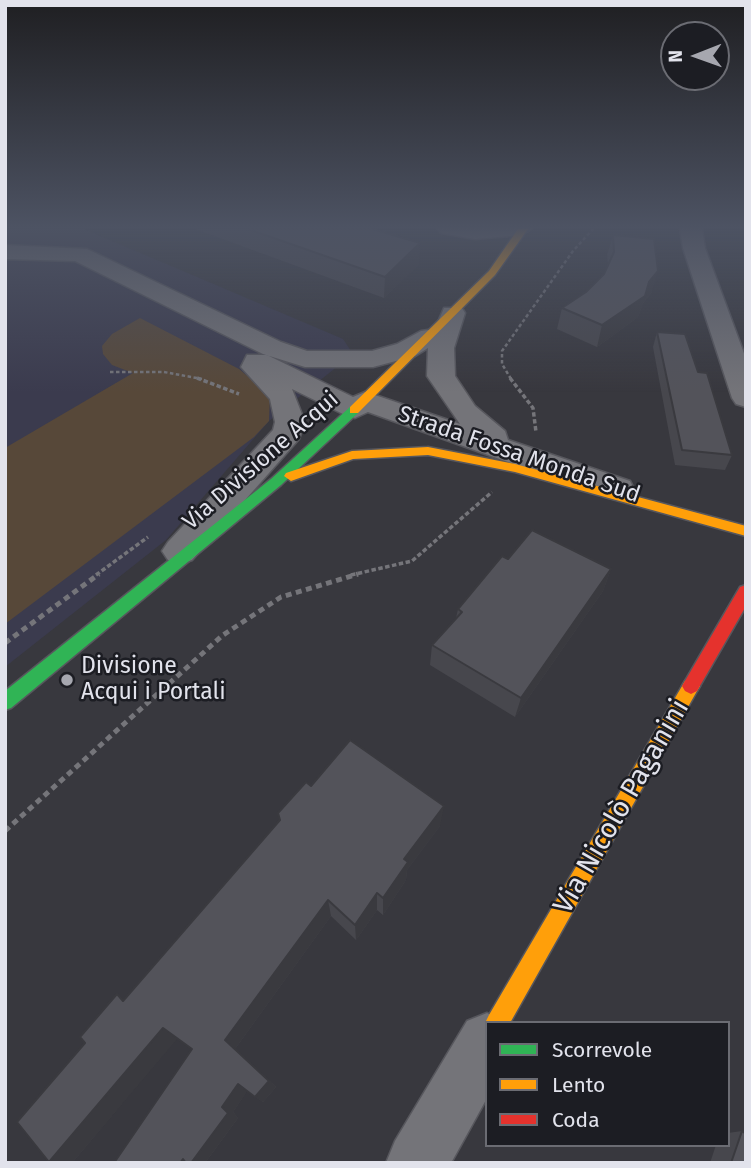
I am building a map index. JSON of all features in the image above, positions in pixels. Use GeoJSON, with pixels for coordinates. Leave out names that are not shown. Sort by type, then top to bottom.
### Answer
{"type":"FeatureCollection","features":[{"type":"Feature","properties":{"kind":"main road","name":"Via Divisione Acqui"},"geometry":{"type":"LineString","coordinates":[[5,702],[139,596],[276,482],[360,405],[480,284]]}},
{"type":"Feature","properties":{"kind":"main road","name":"Strada Fossa Monda Sud"},"geometry":{"type":"LineString","coordinates":[[276,482],[330,462],[384,451],[517,457]]}},
{"type":"Feature","properties":{"kind":"main road","name":"Strada Fossa Monda Sud"},"geometry":{"type":"LineString","coordinates":[[672,509],[746,531]]}},
{"type":"Feature","properties":{"kind":"main road","name":"Via Nicolò Paganini"},"geometry":{"type":"LineString","coordinates":[[499,1021],[746,591]]}},
{"type":"Feature","properties":{"kind":"street"},"geometry":{"type":"LineString","coordinates":[[91,284],[234,351],[275,384],[288,411],[288,432],[271,454],[227,498],[139,596]]}},
{"type":"Feature","properties":{"kind":"street"},"geometry":{"type":"LineString","coordinates":[[140,284],[272,348],[305,359],[373,359],[406,349],[430,336]]}},
{"type":"Feature","properties":{"kind":"street"},"geometry":{"type":"LineString","coordinates":[[706,284],[746,398]]}},
{"type":"Feature","properties":{"kind":"street"},"geometry":{"type":"LineString","coordinates":[[455,310],[441,348],[441,376],[464,412],[517,457]]}},
{"type":"Feature","properties":{"kind":"street","name":"Strada Fossa Monda Sud"},"geometry":{"type":"LineString","coordinates":[[234,351],[360,405],[672,509]]}},
{"type":"Feature","properties":{"kind":"street"},"geometry":{"type":"LineString","coordinates":[[417,1163],[485,1044]]}},
{"type":"Feature","properties":{"kind":"path"},"geometry":{"type":"LineString","coordinates":[[5,831],[223,635],[281,597],[352,575],[412,561],[517,457],[536,435],[533,408],[507,374],[502,363],[502,351],[550,284]]}},
{"type":"Feature","properties":{"kind":"path"},"geometry":{"type":"LineString","coordinates":[[110,372],[164,372],[195,377],[251,398]]}},
{"type":"Feature","properties":{"kind":"shaded area"},"geometry":{"type":"Polygon","coordinates":[[[5,284],[212,284],[343,339],[353,354],[269,421],[166,540],[5,667],[5,284]]]}},
{"type":"Feature","properties":{"kind":"shaded area"},"geometry":{"type":"Polygon","coordinates":[[[140,318],[239,369],[270,395],[269,421],[254,437],[5,624],[5,448],[133,373],[112,365],[103,354],[102,346],[112,334],[140,318]]]}},
{"type":"Feature","properties":{"kind":"building"},"geometry":{"type":"Polygon","coordinates":[[[594,284],[649,284],[645,296],[602,325],[562,308],[594,284]]]}},
{"type":"Feature","properties":{"kind":"building"},"geometry":{"type":"Polygon","coordinates":[[[657,332],[685,334],[698,372],[707,373],[732,455],[682,450],[657,332]]]}},
{"type":"Feature","properties":{"kind":"building"},"geometry":{"type":"Polygon","coordinates":[[[532,530],[611,569],[521,698],[432,645],[462,612],[458,609],[502,556],[508,559],[532,530]]]}},
{"type":"Feature","properties":{"kind":"building"},"geometry":{"type":"Polygon","coordinates":[[[350,740],[444,806],[404,859],[408,862],[383,898],[377,893],[355,925],[328,900],[225,1040],[269,1081],[255,1097],[238,1084],[222,1107],[228,1113],[191,1163],[186,1163],[183,1159],[180,1163],[114,1163],[192,1049],[163,1028],[49,1162],[17,1122],[85,1043],[80,1037],[117,994],[123,1001],[280,820],[278,813],[306,782],[311,786],[350,740]]]}},
{"type":"Feature","properties":{"kind":"building"},"geometry":{"type":"Polygon","coordinates":[[[742,1131],[746,1134],[746,1163],[731,1163],[742,1131]]]}},
{"type":"Feature","properties":{"kind":"traffic: fast"},"geometry":{"type":"LineString","coordinates":[[5,702],[276,482],[354,410]]}},
{"type":"Feature","properties":{"kind":"traffic: slow"},"geometry":{"type":"LineString","coordinates":[[354,410],[481,284]]}},
{"type":"Feature","properties":{"kind":"traffic: slow"},"geometry":{"type":"LineString","coordinates":[[291,476],[352,455],[428,451],[515,468],[746,531]]}},
{"type":"Feature","properties":{"kind":"traffic: slow"},"geometry":{"type":"LineString","coordinates":[[498,1021],[691,686]]}},
{"type":"Feature","properties":{"kind":"traffic: jam"},"geometry":{"type":"LineString","coordinates":[[691,686],[746,591]]}},
{"type":"Feature","properties":{"kind":"place","name":"Divisione Acqui i Portali"},"geometry":{"type":"Point","coordinates":[67,680]}}]}
